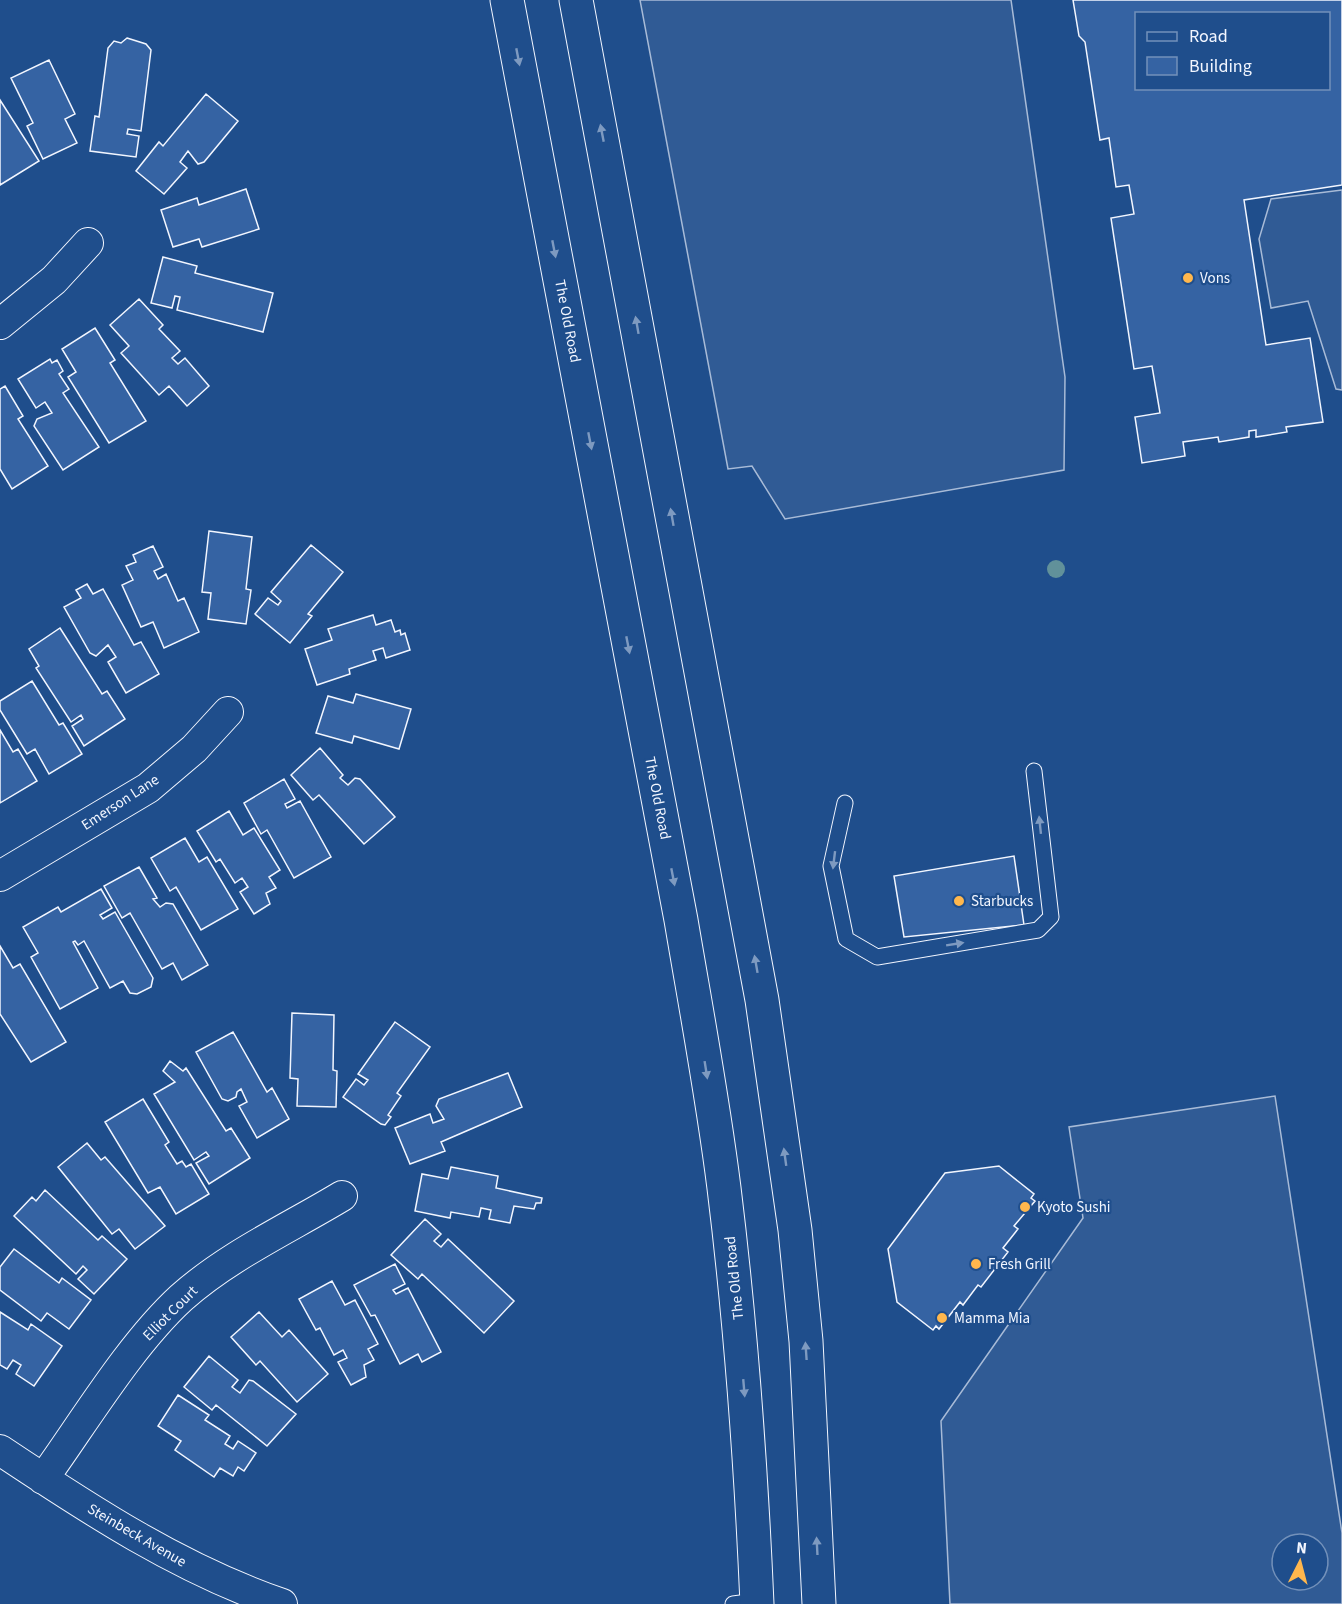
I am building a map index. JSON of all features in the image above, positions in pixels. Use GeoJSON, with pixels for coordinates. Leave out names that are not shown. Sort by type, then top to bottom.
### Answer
{"type":"FeatureCollection","features":[{"type":"Feature","properties":{"kind":"main road","name":"The Old Road"},"geometry":{"type":"LineString","coordinates":[[507,0],[679,908],[724,1187],[740,1332],[754,1509],[749,1603]]}},
{"type":"Feature","properties":{"kind":"main road"},"geometry":{"type":"LineString","coordinates":[[576,0],[762,1000],[795,1230],[806,1341],[819,1604]]}},
{"type":"Feature","properties":{"kind":"street"},"geometry":{"type":"LineString","coordinates":[[0,324],[54,280],[88,243]]}},
{"type":"Feature","properties":{"kind":"street","name":"Emerson Lane"},"geometry":{"type":"LineString","coordinates":[[0,876],[148,788],[194,749],[228,712]]}},
{"type":"Feature","properties":{"kind":"street","name":"Elliot Court"},"geometry":{"type":"LineString","coordinates":[[44,1479],[144,1339],[181,1299],[220,1268],[342,1196]]}},
{"type":"Feature","properties":{"kind":"street","name":"Steinbeck Avenue"},"geometry":{"type":"LineString","coordinates":[[0,1450],[127,1532],[190,1567],[282,1604]]}},
{"type":"Feature","properties":{"kind":"lane"},"geometry":{"type":"LineString","coordinates":[[845,803],[831,866],[846,939],[877,957],[1038,930],[1050,917],[1034,771]]}},
{"type":"Feature","properties":{"kind":"shaded area"},"geometry":{"type":"Polygon","coordinates":[[[640,0],[1011,0],[1065,377],[1064,470],[785,519],[752,466],[728,469],[640,0]]]}},
{"type":"Feature","properties":{"kind":"shaded area"},"geometry":{"type":"Polygon","coordinates":[[[1342,190],[1342,390],[1336,389],[1308,301],[1271,308],[1259,239],[1271,199],[1342,190]]]}},
{"type":"Feature","properties":{"kind":"shaded area"},"geometry":{"type":"Polygon","coordinates":[[[1275,1096],[1342,1533],[1342,1604],[950,1604],[941,1421],[1083,1218],[1069,1127],[1275,1096]]]}},
{"type":"Feature","properties":{"kind":"building","name":"Vons"},"geometry":{"type":"Polygon","coordinates":[[[1073,0],[1342,0],[1342,185],[1244,200],[1266,345],[1310,338],[1323,422],[1286,427],[1287,432],[1256,437],[1256,430],[1249,431],[1249,437],[1219,442],[1218,437],[1183,442],[1185,456],[1142,463],[1135,417],[1160,413],[1152,366],[1134,369],[1111,218],[1134,214],[1129,185],[1116,187],[1109,138],[1100,140],[1085,42],[1079,36],[1073,0]]]}},
{"type":"Feature","properties":{"kind":"building"},"geometry":{"type":"Polygon","coordinates":[[[127,38],[146,44],[151,50],[141,131],[128,129],[127,134],[139,136],[136,157],[90,151],[95,116],[99,117],[108,48],[114,41],[121,43],[127,38]]]}},
{"type":"Feature","properties":{"kind":"building"},"geometry":{"type":"Polygon","coordinates":[[[49,60],[75,114],[65,119],[77,143],[43,159],[27,126],[33,123],[11,78],[49,60]]]}},
{"type":"Feature","properties":{"kind":"building"},"geometry":{"type":"Polygon","coordinates":[[[206,94],[238,121],[204,162],[198,164],[188,151],[180,162],[187,168],[164,194],[136,171],[159,142],[163,146],[206,94]]]}},
{"type":"Feature","properties":{"kind":"building"},"geometry":{"type":"Polygon","coordinates":[[[0,100],[39,161],[0,185],[0,100]]]}},
{"type":"Feature","properties":{"kind":"building"},"geometry":{"type":"Polygon","coordinates":[[[246,189],[259,229],[202,247],[199,239],[173,247],[161,210],[197,198],[199,205],[246,189]]]}},
{"type":"Feature","properties":{"kind":"building"},"geometry":{"type":"Polygon","coordinates":[[[163,257],[197,266],[195,273],[273,293],[263,332],[177,310],[180,297],[175,296],[172,308],[151,303],[163,257]]]}},
{"type":"Feature","properties":{"kind":"building"},"geometry":{"type":"Polygon","coordinates":[[[139,299],[163,325],[159,329],[180,351],[172,358],[178,364],[185,358],[209,386],[187,406],[169,386],[159,395],[121,353],[129,346],[110,325],[139,299]]]}},
{"type":"Feature","properties":{"kind":"building"},"geometry":{"type":"Polygon","coordinates":[[[95,328],[115,360],[110,363],[146,421],[109,443],[68,377],[76,372],[62,349],[95,328]]]}},
{"type":"Feature","properties":{"kind":"building"},"geometry":{"type":"Polygon","coordinates":[[[50,359],[52,363],[57,360],[63,371],[59,374],[69,389],[63,393],[99,447],[63,470],[34,426],[37,419],[52,413],[45,402],[36,408],[18,379],[50,359]]]}},
{"type":"Feature","properties":{"kind":"building"},"geometry":{"type":"Polygon","coordinates":[[[5,386],[23,416],[18,419],[48,466],[12,489],[0,469],[0,389],[5,386]]]}},
{"type":"Feature","properties":{"kind":"building"},"geometry":{"type":"Polygon","coordinates":[[[209,531],[252,537],[246,589],[251,590],[246,624],[208,619],[211,593],[202,592],[209,531]]]}},
{"type":"Feature","properties":{"kind":"building"},"geometry":{"type":"Polygon","coordinates":[[[311,545],[343,572],[308,614],[312,616],[290,643],[255,614],[268,598],[278,605],[281,601],[271,592],[311,545]]]}},
{"type":"Feature","properties":{"kind":"building"},"geometry":{"type":"Polygon","coordinates":[[[153,546],[163,567],[154,571],[158,579],[166,574],[178,601],[184,598],[199,632],[164,648],[153,622],[141,627],[122,585],[133,580],[126,566],[136,562],[133,555],[153,546]]]}},
{"type":"Feature","properties":{"kind":"building"},"geometry":{"type":"Polygon","coordinates":[[[87,584],[93,594],[103,589],[134,645],[141,642],[159,674],[126,693],[108,662],[116,657],[108,645],[96,656],[90,653],[64,607],[81,598],[76,590],[87,584]]]}},
{"type":"Feature","properties":{"kind":"building"},"geometry":{"type":"Polygon","coordinates":[[[373,615],[376,625],[391,620],[395,632],[400,630],[401,635],[405,633],[410,650],[386,658],[383,648],[373,651],[376,660],[349,669],[350,674],[317,685],[305,649],[332,640],[328,629],[373,615]]]}},
{"type":"Feature","properties":{"kind":"building"},"geometry":{"type":"Polygon","coordinates":[[[60,628],[102,694],[107,691],[125,719],[84,746],[72,726],[83,719],[81,715],[71,722],[36,668],[39,666],[29,649],[60,628]]]}},
{"type":"Feature","properties":{"kind":"building"},"geometry":{"type":"Polygon","coordinates":[[[32,681],[59,725],[63,723],[82,754],[49,774],[35,749],[27,754],[0,710],[0,701],[32,681]]]}},
{"type":"Feature","properties":{"kind":"building"},"geometry":{"type":"Polygon","coordinates":[[[356,694],[411,709],[399,749],[354,736],[352,743],[316,733],[328,696],[353,703],[356,694]]]}},
{"type":"Feature","properties":{"kind":"building"},"geometry":{"type":"Polygon","coordinates":[[[0,730],[13,752],[18,749],[37,781],[0,803],[0,730]]]}},
{"type":"Feature","properties":{"kind":"building"},"geometry":{"type":"Polygon","coordinates":[[[320,748],[343,775],[340,778],[348,785],[355,778],[360,779],[395,817],[364,844],[319,795],[313,800],[291,775],[320,748]]]}},
{"type":"Feature","properties":{"kind":"building"},"geometry":{"type":"Polygon","coordinates":[[[284,779],[295,799],[285,804],[287,808],[300,801],[331,857],[294,878],[267,830],[261,834],[244,803],[284,779]]]}},
{"type":"Feature","properties":{"kind":"building"},"geometry":{"type":"Polygon","coordinates":[[[229,811],[243,835],[254,828],[280,870],[269,877],[276,888],[266,893],[270,904],[254,914],[240,892],[248,887],[242,878],[235,883],[220,859],[216,862],[197,831],[229,811]]]}},
{"type":"Feature","properties":{"kind":"building"},"geometry":{"type":"Polygon","coordinates":[[[185,838],[199,862],[207,857],[238,909],[201,930],[176,887],[170,891],[151,858],[185,838]]]}},
{"type":"Feature","properties":{"kind":"building","name":"Starbucks"},"geometry":{"type":"Polygon","coordinates":[[[1014,856],[1024,925],[904,937],[894,876],[1014,856]]]}},
{"type":"Feature","properties":{"kind":"building"},"geometry":{"type":"Polygon","coordinates":[[[139,867],[157,898],[153,899],[160,907],[166,903],[173,904],[208,965],[182,980],[173,963],[162,969],[130,913],[122,918],[104,886],[139,867]]]}},
{"type":"Feature","properties":{"kind":"building"},"geometry":{"type":"Polygon","coordinates":[[[101,889],[112,908],[100,915],[103,919],[115,912],[153,978],[151,987],[137,994],[130,993],[123,981],[110,988],[84,941],[78,945],[75,941],[73,942],[98,988],[60,1009],[31,957],[38,953],[23,927],[58,907],[61,912],[101,889]]]}},
{"type":"Feature","properties":{"kind":"building"},"geometry":{"type":"Polygon","coordinates":[[[0,946],[13,968],[20,964],[66,1042],[31,1062],[0,1014],[0,946]]]}},
{"type":"Feature","properties":{"kind":"building"},"geometry":{"type":"Polygon","coordinates":[[[292,1013],[334,1015],[333,1070],[337,1071],[336,1107],[297,1106],[298,1079],[290,1078],[292,1013]]]}},
{"type":"Feature","properties":{"kind":"building"},"geometry":{"type":"Polygon","coordinates":[[[395,1022],[430,1047],[397,1093],[401,1096],[388,1115],[391,1117],[385,1125],[343,1097],[356,1079],[364,1085],[368,1080],[358,1074],[395,1022]]]}},
{"type":"Feature","properties":{"kind":"building"},"geometry":{"type":"Polygon","coordinates":[[[233,1032],[267,1092],[272,1088],[289,1119],[257,1138],[239,1106],[247,1102],[241,1089],[237,1092],[236,1097],[228,1101],[222,1099],[196,1052],[233,1032]]]}},
{"type":"Feature","properties":{"kind":"building"},"geometry":{"type":"Polygon","coordinates":[[[170,1061],[183,1071],[186,1068],[226,1131],[231,1128],[250,1158],[209,1184],[196,1163],[209,1156],[206,1152],[194,1160],[154,1094],[175,1082],[163,1071],[170,1061]]]}},
{"type":"Feature","properties":{"kind":"building"},"geometry":{"type":"Polygon","coordinates":[[[508,1073],[522,1107],[441,1142],[445,1151],[410,1164],[395,1128],[430,1114],[433,1123],[444,1119],[436,1106],[439,1099],[508,1073]]]}},
{"type":"Feature","properties":{"kind":"building"},"geometry":{"type":"Polygon","coordinates":[[[143,1099],[169,1142],[165,1145],[177,1164],[182,1161],[186,1167],[191,1164],[209,1194],[176,1214],[160,1187],[148,1193],[105,1122],[143,1099]]]}},
{"type":"Feature","properties":{"kind":"building"},"geometry":{"type":"Polygon","coordinates":[[[87,1143],[101,1160],[105,1157],[165,1226],[135,1249],[119,1229],[112,1234],[58,1167],[87,1143]]]}},
{"type":"Feature","properties":{"kind":"building"},"geometry":{"type":"Polygon","coordinates":[[[999,1166],[1034,1194],[1031,1198],[1035,1201],[1014,1226],[1018,1229],[1003,1248],[1008,1252],[981,1287],[978,1285],[963,1305],[960,1302],[939,1329],[936,1326],[933,1330],[897,1302],[888,1249],[945,1173],[999,1166]]]}},
{"type":"Feature","properties":{"kind":"building"},"geometry":{"type":"Polygon","coordinates":[[[451,1167],[498,1176],[496,1188],[542,1198],[541,1203],[536,1203],[534,1209],[514,1206],[510,1223],[489,1219],[491,1210],[481,1208],[479,1217],[451,1212],[450,1218],[415,1211],[422,1174],[448,1179],[451,1167]]]}},
{"type":"Feature","properties":{"kind":"building"},"geometry":{"type":"Polygon","coordinates":[[[45,1190],[98,1240],[102,1236],[127,1259],[94,1294],[78,1279],[87,1270],[83,1266],[76,1274],[14,1216],[32,1197],[36,1201],[45,1190]]]}},
{"type":"Feature","properties":{"kind":"building"},"geometry":{"type":"Polygon","coordinates":[[[425,1219],[441,1234],[434,1241],[441,1247],[448,1239],[514,1301],[484,1333],[422,1274],[418,1279],[391,1255],[425,1219]]]}},
{"type":"Feature","properties":{"kind":"building"},"geometry":{"type":"Polygon","coordinates":[[[14,1249],[59,1283],[62,1278],[91,1300],[69,1329],[47,1313],[41,1321],[0,1290],[0,1267],[14,1249]]]}},
{"type":"Feature","properties":{"kind":"building"},"geometry":{"type":"Polygon","coordinates":[[[395,1264],[405,1284],[393,1290],[396,1294],[408,1288],[441,1352],[422,1362],[418,1354],[400,1364],[375,1315],[371,1316],[354,1285],[395,1264]]]}},
{"type":"Feature","properties":{"kind":"building"},"geometry":{"type":"Polygon","coordinates":[[[332,1281],[345,1305],[355,1300],[378,1344],[368,1349],[374,1360],[364,1365],[366,1377],[351,1385],[338,1362],[347,1358],[343,1350],[334,1355],[320,1328],[316,1330],[299,1299],[332,1281]]]}},
{"type":"Feature","properties":{"kind":"building"},"geometry":{"type":"Polygon","coordinates":[[[0,1312],[28,1330],[31,1324],[62,1346],[34,1386],[16,1374],[21,1365],[13,1360],[7,1369],[0,1365],[0,1312]]]}},
{"type":"Feature","properties":{"kind":"building"},"geometry":{"type":"Polygon","coordinates":[[[259,1312],[282,1337],[289,1330],[328,1374],[297,1402],[260,1361],[256,1365],[231,1337],[259,1312]]]}},
{"type":"Feature","properties":{"kind":"building"},"geometry":{"type":"Polygon","coordinates":[[[209,1356],[238,1380],[232,1387],[240,1393],[249,1380],[253,1381],[296,1414],[267,1446],[216,1405],[212,1410],[184,1387],[209,1356]]]}},
{"type":"Feature","properties":{"kind":"building"},"geometry":{"type":"Polygon","coordinates":[[[178,1395],[209,1415],[205,1420],[230,1436],[225,1444],[233,1449],[238,1441],[256,1453],[244,1471],[238,1467],[233,1476],[220,1468],[214,1477],[175,1450],[181,1441],[158,1426],[178,1395]]]}},
{"type":"Feature","properties":{"kind":"place","name":"Vons"},"geometry":{"type":"Point","coordinates":[1188,278]}},
{"type":"Feature","properties":{"kind":"place","name":"Starbucks"},"geometry":{"type":"Point","coordinates":[959,901]}},
{"type":"Feature","properties":{"kind":"place","name":"Kyoto Sushi"},"geometry":{"type":"Point","coordinates":[1025,1207]}},
{"type":"Feature","properties":{"kind":"place","name":"Fresh Grill"},"geometry":{"type":"Point","coordinates":[976,1264]}},
{"type":"Feature","properties":{"kind":"place","name":"Mamma Mia"},"geometry":{"type":"Point","coordinates":[942,1318]}}]}
